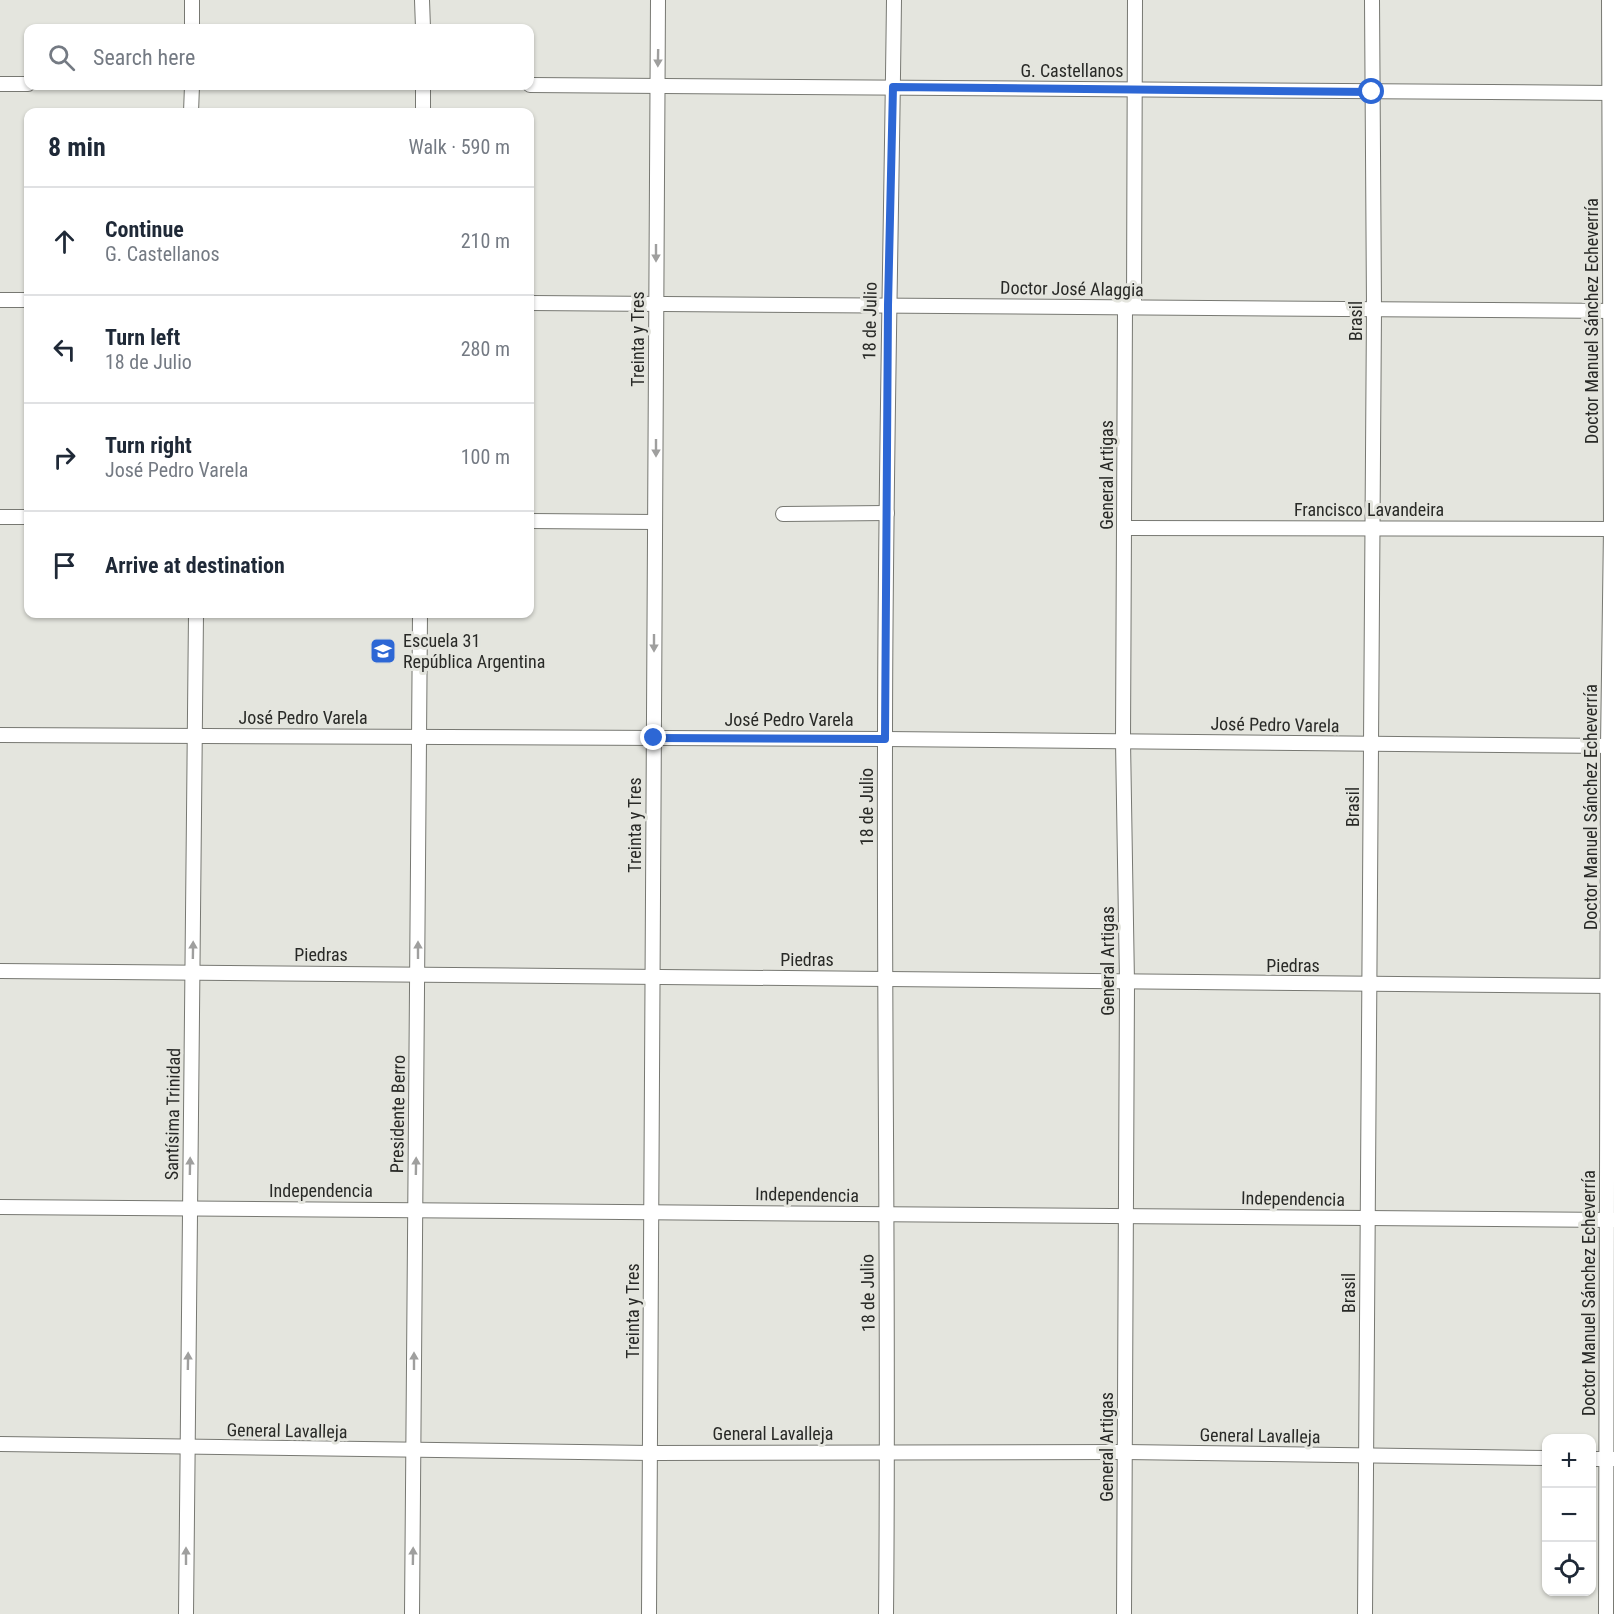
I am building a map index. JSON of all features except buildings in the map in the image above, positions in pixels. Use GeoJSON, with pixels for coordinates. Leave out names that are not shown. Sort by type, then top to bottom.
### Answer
{"type":"FeatureCollection","features":[{"type":"Feature","properties":{"kind":"street"},"geometry":{"type":"LineString","coordinates":[[192,0],[192,24]]}},
{"type":"Feature","properties":{"kind":"street"},"geometry":{"type":"LineString","coordinates":[[422,0],[423,24]]}},
{"type":"Feature","properties":{"kind":"street","name":"Treinta y Tres"},"geometry":{"type":"LineString","coordinates":[[649,1614],[658,0]]}},
{"type":"Feature","properties":{"kind":"street","name":"18 de Julio"},"geometry":{"type":"LineString","coordinates":[[886,1614],[888,1452],[884,979],[886,513],[894,0]]}},
{"type":"Feature","properties":{"kind":"street","name":"General Artigas"},"geometry":{"type":"LineString","coordinates":[[1124,1614],[1126,983],[1123,741],[1135,0]]}},
{"type":"Feature","properties":{"kind":"street","name":"Brasil"},"geometry":{"type":"LineString","coordinates":[[1365,1614],[1374,309],[1372,0]]}},
{"type":"Feature","properties":{"kind":"street","name":"Doctor Manuel Sánchez Echeverría"},"geometry":{"type":"LineString","coordinates":[[1606,1614],[1611,1459],[1613,529],[1612,93],[1609,0]]}},
{"type":"Feature","properties":{"kind":"street"},"geometry":{"type":"LineString","coordinates":[[0,84],[24,84]]}},
{"type":"Feature","properties":{"kind":"street","name":"G. Castellanos"},"geometry":{"type":"LineString","coordinates":[[534,85],[1612,93]]}},
{"type":"Feature","properties":{"kind":"street"},"geometry":{"type":"LineString","coordinates":[[191,108],[192,90]]}},
{"type":"Feature","properties":{"kind":"street"},"geometry":{"type":"LineString","coordinates":[[423,90],[423,108]]}},
{"type":"Feature","properties":{"kind":"street"},"geometry":{"type":"LineString","coordinates":[[0,300],[24,300]]}},
{"type":"Feature","properties":{"kind":"street","name":"Doctor José Alaggia"},"geometry":{"type":"LineString","coordinates":[[534,303],[1612,311]]}},
{"type":"Feature","properties":{"kind":"street"},"geometry":{"type":"LineString","coordinates":[[783,514],[886,513]]}},
{"type":"Feature","properties":{"kind":"street"},"geometry":{"type":"LineString","coordinates":[[0,517],[24,517]]}},
{"type":"Feature","properties":{"kind":"street"},"geometry":{"type":"LineString","coordinates":[[534,521],[655,522]]}},
{"type":"Feature","properties":{"kind":"street","name":"Francisco Lavandeira"},"geometry":{"type":"LineString","coordinates":[[1125,528],[1613,529]]}},
{"type":"Feature","properties":{"kind":"street","name":"Santísima Trinidad"},"geometry":{"type":"LineString","coordinates":[[186,1614],[196,618]]}},
{"type":"Feature","properties":{"kind":"street","name":"Presidente Berro"},"geometry":{"type":"LineString","coordinates":[[412,1614],[420,618]]}},
{"type":"Feature","properties":{"kind":"street","name":"José Pedro Varela"},"geometry":{"type":"LineString","coordinates":[[0,735],[885,739],[1611,746]]}},
{"type":"Feature","properties":{"kind":"street","name":"Piedras"},"geometry":{"type":"LineString","coordinates":[[0,971],[1611,986]]}},
{"type":"Feature","properties":{"kind":"street","name":"Independencia"},"geometry":{"type":"LineString","coordinates":[[0,1207],[1611,1220]]}},
{"type":"Feature","properties":{"kind":"street","name":"General Lavalleja"},"geometry":{"type":"LineString","coordinates":[[0,1444],[651,1453],[1125,1452],[1542,1458]]}},
{"type":"Feature","properties":{"kind":"place","name":"Escuela 31 República Argentina"},"geometry":{"type":"Point","coordinates":[383,651]}},
{"type":"Feature","properties":{"kind":"route"},"geometry":{"type":"LineString","coordinates":[[654,738],[885,739],[888,305],[893,87],[1372,92]]}}]}
